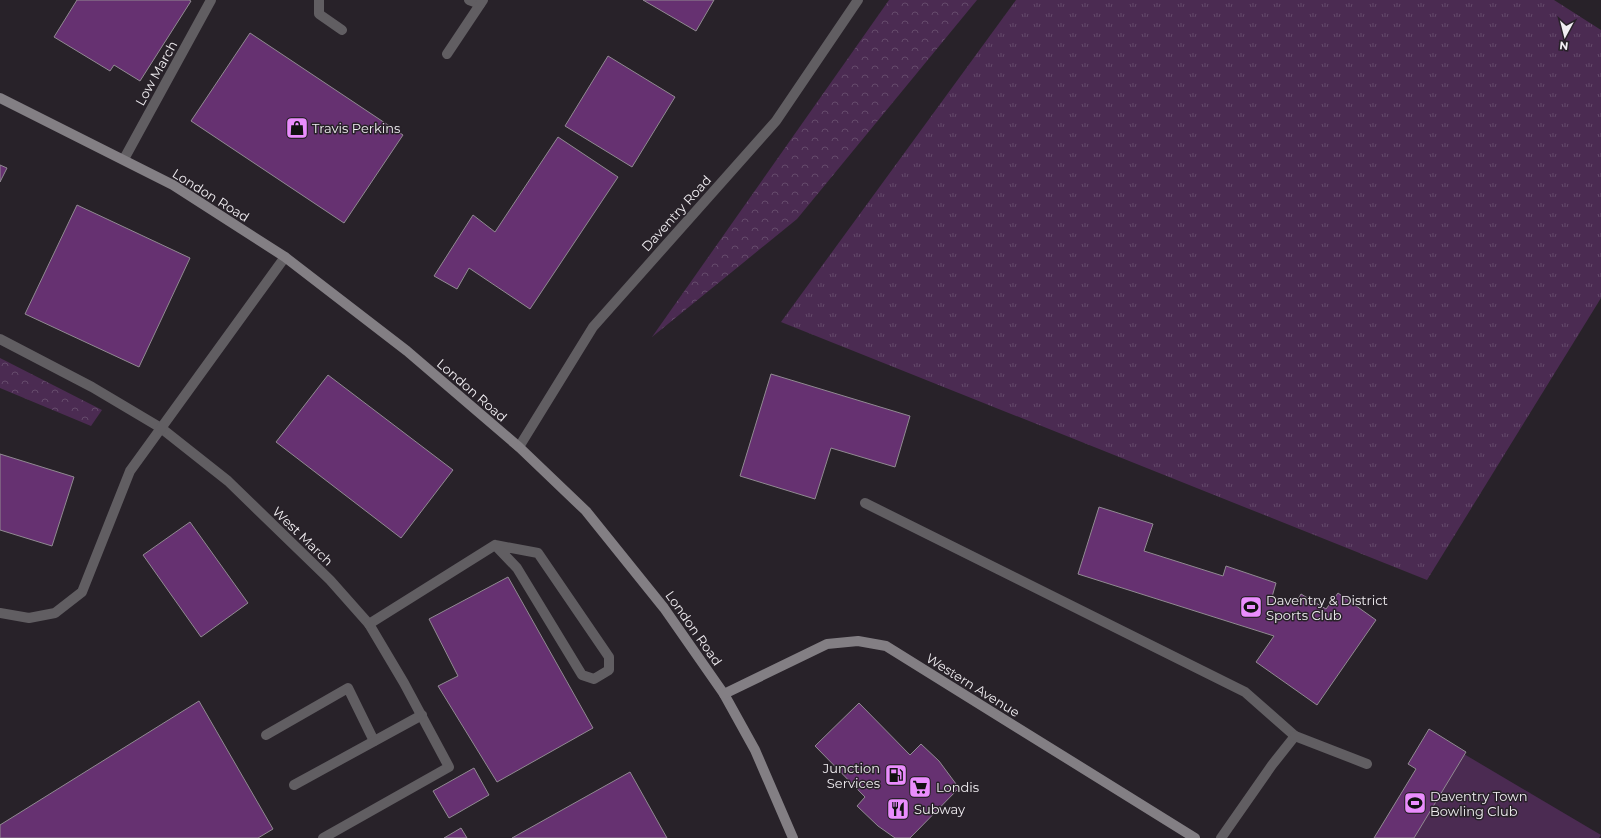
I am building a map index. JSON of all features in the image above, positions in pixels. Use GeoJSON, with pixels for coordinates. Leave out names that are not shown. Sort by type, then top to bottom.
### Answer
{"type":"FeatureCollection","features":[{"type":"Feature","properties":{"kind":"main road","name":"London Road"},"geometry":{"type":"LineString","coordinates":[[0,98],[124,159],[173,185],[284,257],[408,351],[518,447],[586,511],[664,608],[724,694],[755,750],[793,838]]}},
{"type":"Feature","properties":{"kind":"main road","name":"Western Avenue"},"geometry":{"type":"LineString","coordinates":[[724,694],[827,644],[858,641],[886,646],[1195,838]]}},
{"type":"Feature","properties":{"kind":"street","name":"Low March"},"geometry":{"type":"LineString","coordinates":[[124,159],[211,0]]}},
{"type":"Feature","properties":{"kind":"street"},"geometry":{"type":"LineString","coordinates":[[318,0],[319,14],[342,30]]}},
{"type":"Feature","properties":{"kind":"street"},"geometry":{"type":"LineString","coordinates":[[447,54],[482,2],[469,0]]}},
{"type":"Feature","properties":{"kind":"street","name":"Daventry Road"},"geometry":{"type":"LineString","coordinates":[[518,447],[593,327],[776,121],[858,0]]}},
{"type":"Feature","properties":{"kind":"street"},"geometry":{"type":"LineString","coordinates":[[0,613],[29,618],[55,613],[82,592],[130,471],[284,257]]}},
{"type":"Feature","properties":{"kind":"street","name":"West March"},"geometry":{"type":"LineString","coordinates":[[0,339],[92,387],[161,428],[228,481],[330,580],[369,624],[422,715],[449,767],[324,838]]}},
{"type":"Feature","properties":{"kind":"street"},"geometry":{"type":"LineString","coordinates":[[865,503],[1245,692],[1295,736],[1367,764]]}},
{"type":"Feature","properties":{"kind":"street"},"geometry":{"type":"LineString","coordinates":[[369,624],[494,545],[538,554],[610,657],[609,670],[594,679],[582,675],[517,568],[494,545]]}},
{"type":"Feature","properties":{"kind":"street"},"geometry":{"type":"LineString","coordinates":[[266,735],[348,688],[374,741]]}},
{"type":"Feature","properties":{"kind":"street"},"geometry":{"type":"LineString","coordinates":[[294,785],[422,715]]}},
{"type":"Feature","properties":{"kind":"street"},"geometry":{"type":"LineString","coordinates":[[1221,838],[1295,736]]}},
{"type":"Feature","properties":{"kind":"green space"},"geometry":{"type":"Polygon","coordinates":[[[889,0],[977,0],[797,219],[652,337],[889,0]]]}},
{"type":"Feature","properties":{"kind":"green space"},"geometry":{"type":"Polygon","coordinates":[[[1016,0],[1554,0],[1601,30],[1601,298],[1427,580],[781,322],[1016,0]]]}},
{"type":"Feature","properties":{"kind":"green space"},"geometry":{"type":"Polygon","coordinates":[[[0,358],[102,410],[91,426],[0,388],[0,358]]]}},
{"type":"Feature","properties":{"kind":"green space"},"geometry":{"type":"Polygon","coordinates":[[[1464,754],[1601,835],[1599,838],[1414,838],[1464,754]]]}},
{"type":"Feature","properties":{"kind":"building"},"geometry":{"type":"Polygon","coordinates":[[[77,0],[191,1],[140,81],[114,65],[110,71],[54,37],[77,0]]]}},
{"type":"Feature","properties":{"kind":"building"},"geometry":{"type":"Polygon","coordinates":[[[643,0],[714,0],[696,31],[643,0]]]}},
{"type":"Feature","properties":{"kind":"building","name":"Travis Perkins"},"geometry":{"type":"Polygon","coordinates":[[[250,33],[403,135],[344,223],[191,121],[250,33]]]}},
{"type":"Feature","properties":{"kind":"building"},"geometry":{"type":"Polygon","coordinates":[[[608,56],[675,97],[632,167],[565,126],[608,56]]]}},
{"type":"Feature","properties":{"kind":"building"},"geometry":{"type":"Polygon","coordinates":[[[558,137],[618,177],[530,309],[469,268],[457,289],[434,276],[473,215],[495,232],[558,137]]]}},
{"type":"Feature","properties":{"kind":"building"},"geometry":{"type":"Polygon","coordinates":[[[0,165],[7,168],[0,182],[0,165]]]}},
{"type":"Feature","properties":{"kind":"building"},"geometry":{"type":"Polygon","coordinates":[[[77,205],[190,258],[139,367],[25,314],[77,205]]]}},
{"type":"Feature","properties":{"kind":"building"},"geometry":{"type":"Polygon","coordinates":[[[771,374],[910,416],[895,467],[831,448],[815,499],[740,476],[771,374]]]}},
{"type":"Feature","properties":{"kind":"building"},"geometry":{"type":"Polygon","coordinates":[[[328,375],[453,470],[401,538],[276,442],[328,375]]]}},
{"type":"Feature","properties":{"kind":"building"},"geometry":{"type":"Polygon","coordinates":[[[0,454],[74,477],[52,546],[0,530],[0,454]]]}},
{"type":"Feature","properties":{"kind":"building","name":"Daventry & District Sports Club"},"geometry":{"type":"Polygon","coordinates":[[[1099,507],[1153,524],[1144,551],[1223,576],[1226,566],[1276,583],[1272,597],[1295,604],[1301,594],[1326,609],[1338,593],[1376,620],[1317,705],[1256,662],[1274,636],[1078,574],[1099,507]]]}},
{"type":"Feature","properties":{"kind":"building"},"geometry":{"type":"Polygon","coordinates":[[[190,522],[248,603],[201,637],[143,555],[190,522]]]}},
{"type":"Feature","properties":{"kind":"building"},"geometry":{"type":"Polygon","coordinates":[[[508,577],[593,728],[497,782],[438,686],[458,676],[429,619],[508,577]]]}},
{"type":"Feature","properties":{"kind":"building"},"geometry":{"type":"Polygon","coordinates":[[[199,701],[273,829],[258,838],[0,838],[0,825],[199,701]]]}},
{"type":"Feature","properties":{"kind":"building","name":"Junction Services"},"geometry":{"type":"Polygon","coordinates":[[[859,703],[910,755],[921,744],[939,761],[959,788],[910,838],[895,838],[878,826],[857,806],[865,797],[815,746],[859,703]]]}},
{"type":"Feature","properties":{"kind":"building","name":"Daventry Town Bowling Club"},"geometry":{"type":"Polygon","coordinates":[[[1429,729],[1466,752],[1414,838],[1374,838],[1416,769],[1408,764],[1429,729]]]}},
{"type":"Feature","properties":{"kind":"building"},"geometry":{"type":"Polygon","coordinates":[[[474,768],[489,795],[449,818],[433,791],[474,768]]]}},
{"type":"Feature","properties":{"kind":"building"},"geometry":{"type":"Polygon","coordinates":[[[630,772],[667,838],[512,838],[630,772]]]}},
{"type":"Feature","properties":{"kind":"building"},"geometry":{"type":"Polygon","coordinates":[[[461,828],[467,838],[444,838],[461,828]]]}},
{"type":"Feature","properties":{"kind":"place","name":"Travis Perkins"},"geometry":{"type":"Point","coordinates":[297,128]}},
{"type":"Feature","properties":{"kind":"place","name":"Daventry & District Sports Club"},"geometry":{"type":"Point","coordinates":[1251,607]}},
{"type":"Feature","properties":{"kind":"place","name":"Junction Services"},"geometry":{"type":"Point","coordinates":[896,775]}},
{"type":"Feature","properties":{"kind":"place","name":"Londis"},"geometry":{"type":"Point","coordinates":[920,787]}},
{"type":"Feature","properties":{"kind":"place","name":"Daventry Town Bowling Club"},"geometry":{"type":"Point","coordinates":[1415,803]}},
{"type":"Feature","properties":{"kind":"place","name":"Subway"},"geometry":{"type":"Point","coordinates":[898,809]}}]}
